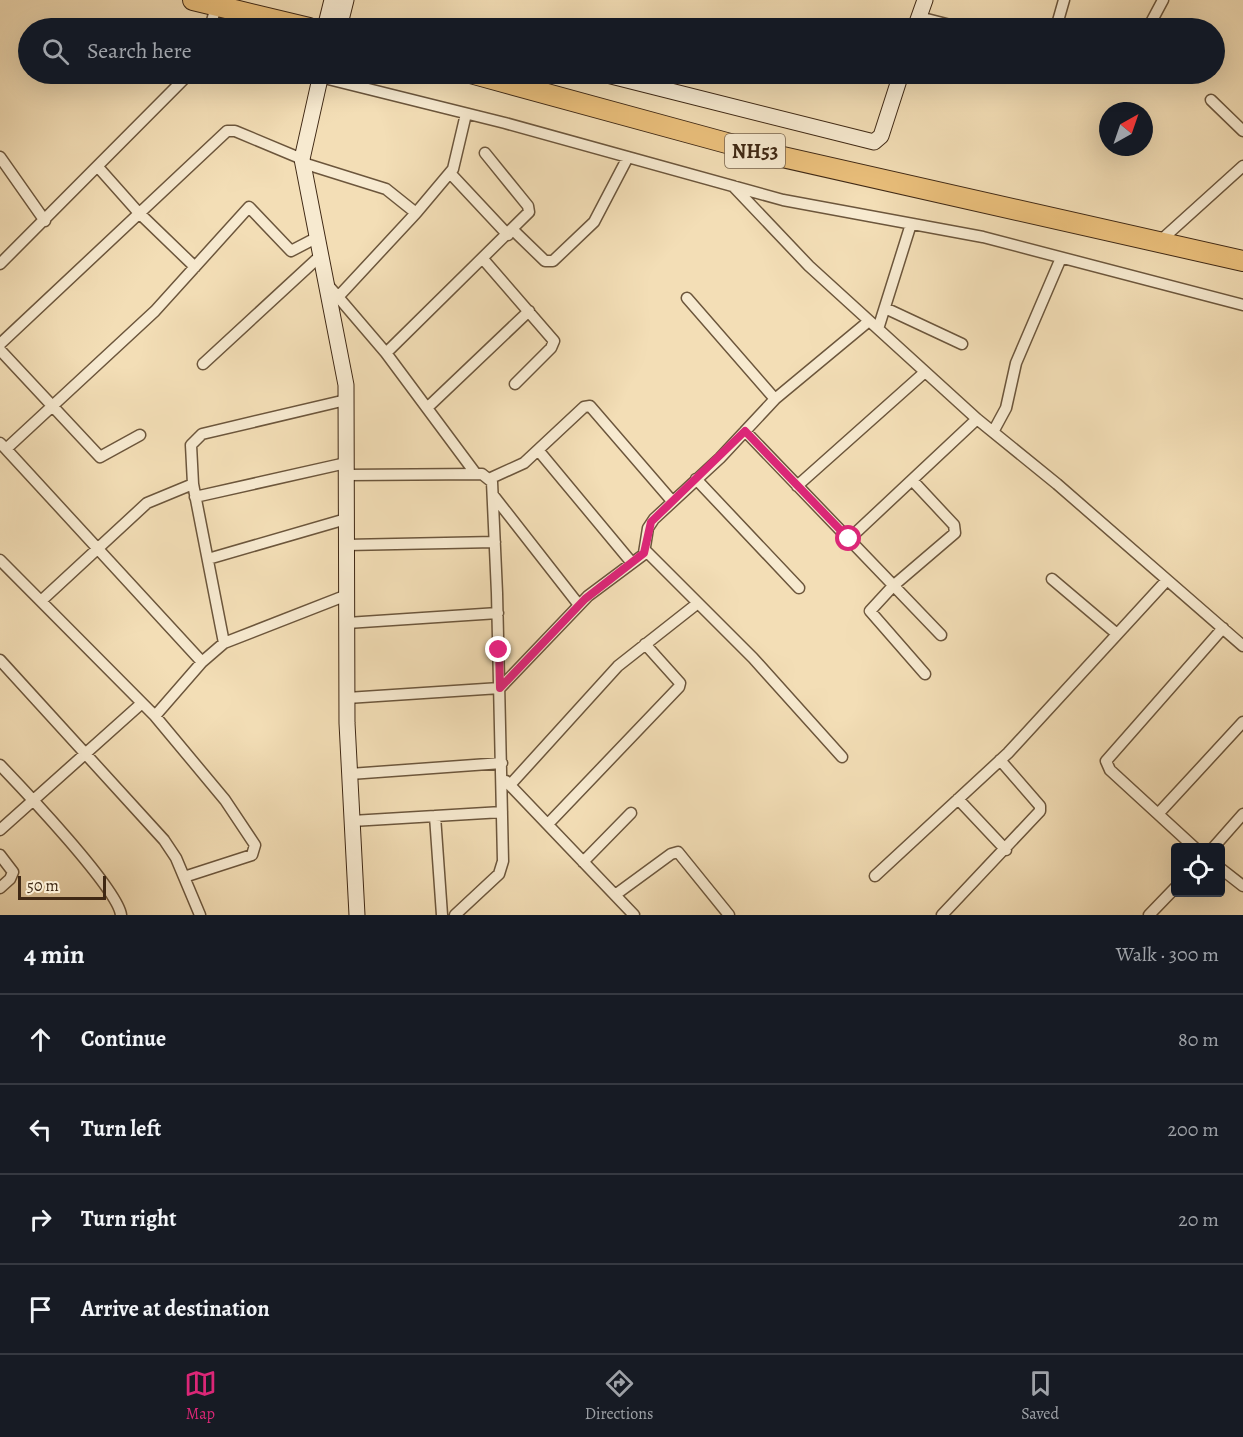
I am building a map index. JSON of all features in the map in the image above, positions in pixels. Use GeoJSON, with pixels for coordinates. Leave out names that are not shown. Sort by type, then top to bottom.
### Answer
{"type":"FeatureCollection","features":[{"type":"Feature","properties":{"kind":"highway"},"geometry":{"type":"LineString","coordinates":[[193,0],[271,18]]}},
{"type":"Feature","properties":{"kind":"highway","name":"NH53"},"geometry":{"type":"LineString","coordinates":[[511,84],[756,151],[1243,261]]}},
{"type":"Feature","properties":{"kind":"main road"},"geometry":{"type":"LineString","coordinates":[[328,18],[332,0]]}},
{"type":"Feature","properties":{"kind":"main road"},"geometry":{"type":"LineString","coordinates":[[342,18],[346,0]]}},
{"type":"Feature","properties":{"kind":"main road"},"geometry":{"type":"LineString","coordinates":[[919,18],[925,0]]}},
{"type":"Feature","properties":{"kind":"main road"},"geometry":{"type":"LineString","coordinates":[[319,84],[302,161],[346,386],[347,698],[357,915]]}},
{"type":"Feature","properties":{"kind":"main road"},"geometry":{"type":"LineString","coordinates":[[643,84],[873,142],[881,136],[898,84]]}},
{"type":"Feature","properties":{"kind":"street"},"geometry":{"type":"LineString","coordinates":[[1059,18],[1064,0]]}},
{"type":"Feature","properties":{"kind":"street"},"geometry":{"type":"LineString","coordinates":[[1153,18],[1163,0]]}},
{"type":"Feature","properties":{"kind":"street"},"geometry":{"type":"LineString","coordinates":[[0,264],[179,84]]}},
{"type":"Feature","properties":{"kind":"street"},"geometry":{"type":"LineString","coordinates":[[354,84],[788,201],[983,237],[1243,305]]}},
{"type":"Feature","properties":{"kind":"street"},"geometry":{"type":"LineString","coordinates":[[1211,100],[1243,131]]}},
{"type":"Feature","properties":{"kind":"street"},"geometry":{"type":"LineString","coordinates":[[338,297],[417,213],[450,173],[456,162],[466,114]]}},
{"type":"Feature","properties":{"kind":"street"},"geometry":{"type":"LineString","coordinates":[[0,344],[138,212],[227,131],[235,131],[302,161],[386,189],[417,213]]}},
{"type":"Feature","properties":{"kind":"street"},"geometry":{"type":"LineString","coordinates":[[386,353],[528,214],[528,206],[484,153]]}},
{"type":"Feature","properties":{"kind":"street"},"geometry":{"type":"LineString","coordinates":[[0,157],[45,221]]}},
{"type":"Feature","properties":{"kind":"street"},"geometry":{"type":"LineString","coordinates":[[450,173],[510,233],[545,261],[553,261],[591,226],[628,157]]}},
{"type":"Feature","properties":{"kind":"street"},"geometry":{"type":"LineString","coordinates":[[1160,241],[1243,166]]}},
{"type":"Feature","properties":{"kind":"street"},"geometry":{"type":"LineString","coordinates":[[98,167],[138,212],[195,267]]}},
{"type":"Feature","properties":{"kind":"street"},"geometry":{"type":"LineString","coordinates":[[733,186],[809,266],[977,419],[1057,484],[1243,646]]}},
{"type":"Feature","properties":{"kind":"street"},"geometry":{"type":"LineString","coordinates":[[202,662],[3,446],[52,407],[155,311],[249,207],[291,250],[316,238]]}},
{"type":"Feature","properties":{"kind":"street"},"geometry":{"type":"LineString","coordinates":[[878,329],[911,224]]}},
{"type":"Feature","properties":{"kind":"street"},"geometry":{"type":"LineString","coordinates":[[203,364],[320,257]]}},
{"type":"Feature","properties":{"kind":"street"},"geometry":{"type":"LineString","coordinates":[[993,432],[1006,408],[1016,363],[1061,258]]}},
{"type":"Feature","properties":{"kind":"street"},"geometry":{"type":"LineString","coordinates":[[483,259],[554,341],[551,348],[514,384]]}},
{"type":"Feature","properties":{"kind":"street"},"geometry":{"type":"LineString","coordinates":[[324,281],[386,353],[476,474]]}},
{"type":"Feature","properties":{"kind":"street"},"geometry":{"type":"LineString","coordinates":[[687,298],[775,399]]}},
{"type":"Feature","properties":{"kind":"street"},"geometry":{"type":"LineString","coordinates":[[885,308],[962,344]]}},
{"type":"Feature","properties":{"kind":"street"},"geometry":{"type":"LineString","coordinates":[[427,408],[529,311]]}},
{"type":"Feature","properties":{"kind":"street"},"geometry":{"type":"LineString","coordinates":[[347,698],[500,688],[579,605],[644,553],[650,525],[672,501],[775,399],[869,321]]}},
{"type":"Feature","properties":{"kind":"street"},"geometry":{"type":"LineString","coordinates":[[0,350],[100,457],[140,435]]}},
{"type":"Feature","properties":{"kind":"street"},"geometry":{"type":"LineString","coordinates":[[797,486],[925,372]]}},
{"type":"Feature","properties":{"kind":"street"},"geometry":{"type":"LineString","coordinates":[[224,643],[195,497],[190,445],[201,434],[346,400]]}},
{"type":"Feature","properties":{"kind":"street"},"geometry":{"type":"LineString","coordinates":[[195,497],[346,469],[476,474],[490,478],[524,463],[584,407],[590,406],[672,501]]}},
{"type":"Feature","properties":{"kind":"street"},"geometry":{"type":"LineString","coordinates":[[849,539],[977,419]]}},
{"type":"Feature","properties":{"kind":"street"},"geometry":{"type":"LineString","coordinates":[[745,431],[941,635]]}},
{"type":"Feature","properties":{"kind":"street"},"geometry":{"type":"LineString","coordinates":[[538,450],[632,562]]}},
{"type":"Feature","properties":{"kind":"street"},"geometry":{"type":"LineString","coordinates":[[454,915],[501,870],[502,763],[498,613],[493,495],[490,478]]}},
{"type":"Feature","properties":{"kind":"street"},"geometry":{"type":"LineString","coordinates":[[696,479],[799,588]]}},
{"type":"Feature","properties":{"kind":"street"},"geometry":{"type":"LineString","coordinates":[[912,480],[956,529],[952,536],[872,606],[871,615],[925,674]]}},
{"type":"Feature","properties":{"kind":"street"},"geometry":{"type":"LineString","coordinates":[[41,601],[96,547],[147,502],[193,484]]}},
{"type":"Feature","properties":{"kind":"street"},"geometry":{"type":"LineString","coordinates":[[493,495],[579,605]]}},
{"type":"Feature","properties":{"kind":"street"},"geometry":{"type":"LineString","coordinates":[[208,559],[346,519]]}},
{"type":"Feature","properties":{"kind":"street"},"geometry":{"type":"LineString","coordinates":[[346,545],[495,542]]}},
{"type":"Feature","properties":{"kind":"street"},"geometry":{"type":"LineString","coordinates":[[644,553],[650,554],[753,658],[842,757]]}},
{"type":"Feature","properties":{"kind":"street"},"geometry":{"type":"LineString","coordinates":[[0,560],[155,716],[225,800],[255,845],[252,855],[184,877]]}},
{"type":"Feature","properties":{"kind":"street"},"geometry":{"type":"LineString","coordinates":[[1052,579],[1117,634]]}},
{"type":"Feature","properties":{"kind":"street"},"geometry":{"type":"LineString","coordinates":[[875,876],[1000,760],[1167,580]]}},
{"type":"Feature","properties":{"kind":"street"},"geometry":{"type":"LineString","coordinates":[[155,716],[202,662],[224,643],[347,595]]}},
{"type":"Feature","properties":{"kind":"street"},"geometry":{"type":"LineString","coordinates":[[510,785],[613,671],[698,603]]}},
{"type":"Feature","properties":{"kind":"street"},"geometry":{"type":"LineString","coordinates":[[347,623],[498,613]]}},
{"type":"Feature","properties":{"kind":"street"},"geometry":{"type":"LineString","coordinates":[[1190,843],[1110,770],[1106,761],[1107,757],[1223,628]]}},
{"type":"Feature","properties":{"kind":"street"},"geometry":{"type":"LineString","coordinates":[[548,824],[680,687],[680,683],[645,644]]}},
{"type":"Feature","properties":{"kind":"street"},"geometry":{"type":"LineString","coordinates":[[0,660],[164,840],[184,877],[200,915]]}},
{"type":"Feature","properties":{"kind":"street"},"geometry":{"type":"LineString","coordinates":[[0,830],[142,703]]}},
{"type":"Feature","properties":{"kind":"street"},"geometry":{"type":"LineString","coordinates":[[1158,814],[1243,722]]}},
{"type":"Feature","properties":{"kind":"street"},"geometry":{"type":"LineString","coordinates":[[946,914],[1040,811],[1040,806],[1000,760]]}},
{"type":"Feature","properties":{"kind":"street"},"geometry":{"type":"LineString","coordinates":[[350,774],[502,763]]}},
{"type":"Feature","properties":{"kind":"street"},"geometry":{"type":"LineString","coordinates":[[0,765],[114,895],[121,915]]}},
{"type":"Feature","properties":{"kind":"street"},"geometry":{"type":"LineString","coordinates":[[502,776],[634,915]]}},
{"type":"Feature","properties":{"kind":"street"},"geometry":{"type":"LineString","coordinates":[[958,799],[1006,850]]}},
{"type":"Feature","properties":{"kind":"street"},"geometry":{"type":"LineString","coordinates":[[352,821],[502,812]]}},
{"type":"Feature","properties":{"kind":"street"},"geometry":{"type":"LineString","coordinates":[[583,862],[631,813]]}},
{"type":"Feature","properties":{"kind":"street"},"geometry":{"type":"LineString","coordinates":[[1217,843],[1243,814]]}},
{"type":"Feature","properties":{"kind":"street"},"geometry":{"type":"LineString","coordinates":[[435,816],[442,915]]}},
{"type":"Feature","properties":{"kind":"street"},"geometry":{"type":"LineString","coordinates":[[615,895],[670,854],[678,852],[729,915]]}},
{"type":"Feature","properties":{"kind":"street"},"geometry":{"type":"LineString","coordinates":[[0,855],[13,872],[10,879],[0,888]]}},
{"type":"Feature","properties":{"kind":"street"},"geometry":{"type":"LineString","coordinates":[[1225,871],[1243,886]]}},
{"type":"Feature","properties":{"kind":"street"},"geometry":{"type":"LineString","coordinates":[[1154,914],[1171,893]]}},
{"type":"Feature","properties":{"kind":"route"},"geometry":{"type":"LineString","coordinates":[[499,650],[500,688],[585,599],[644,553],[651,522],[720,458],[745,431],[849,539]]}}]}
